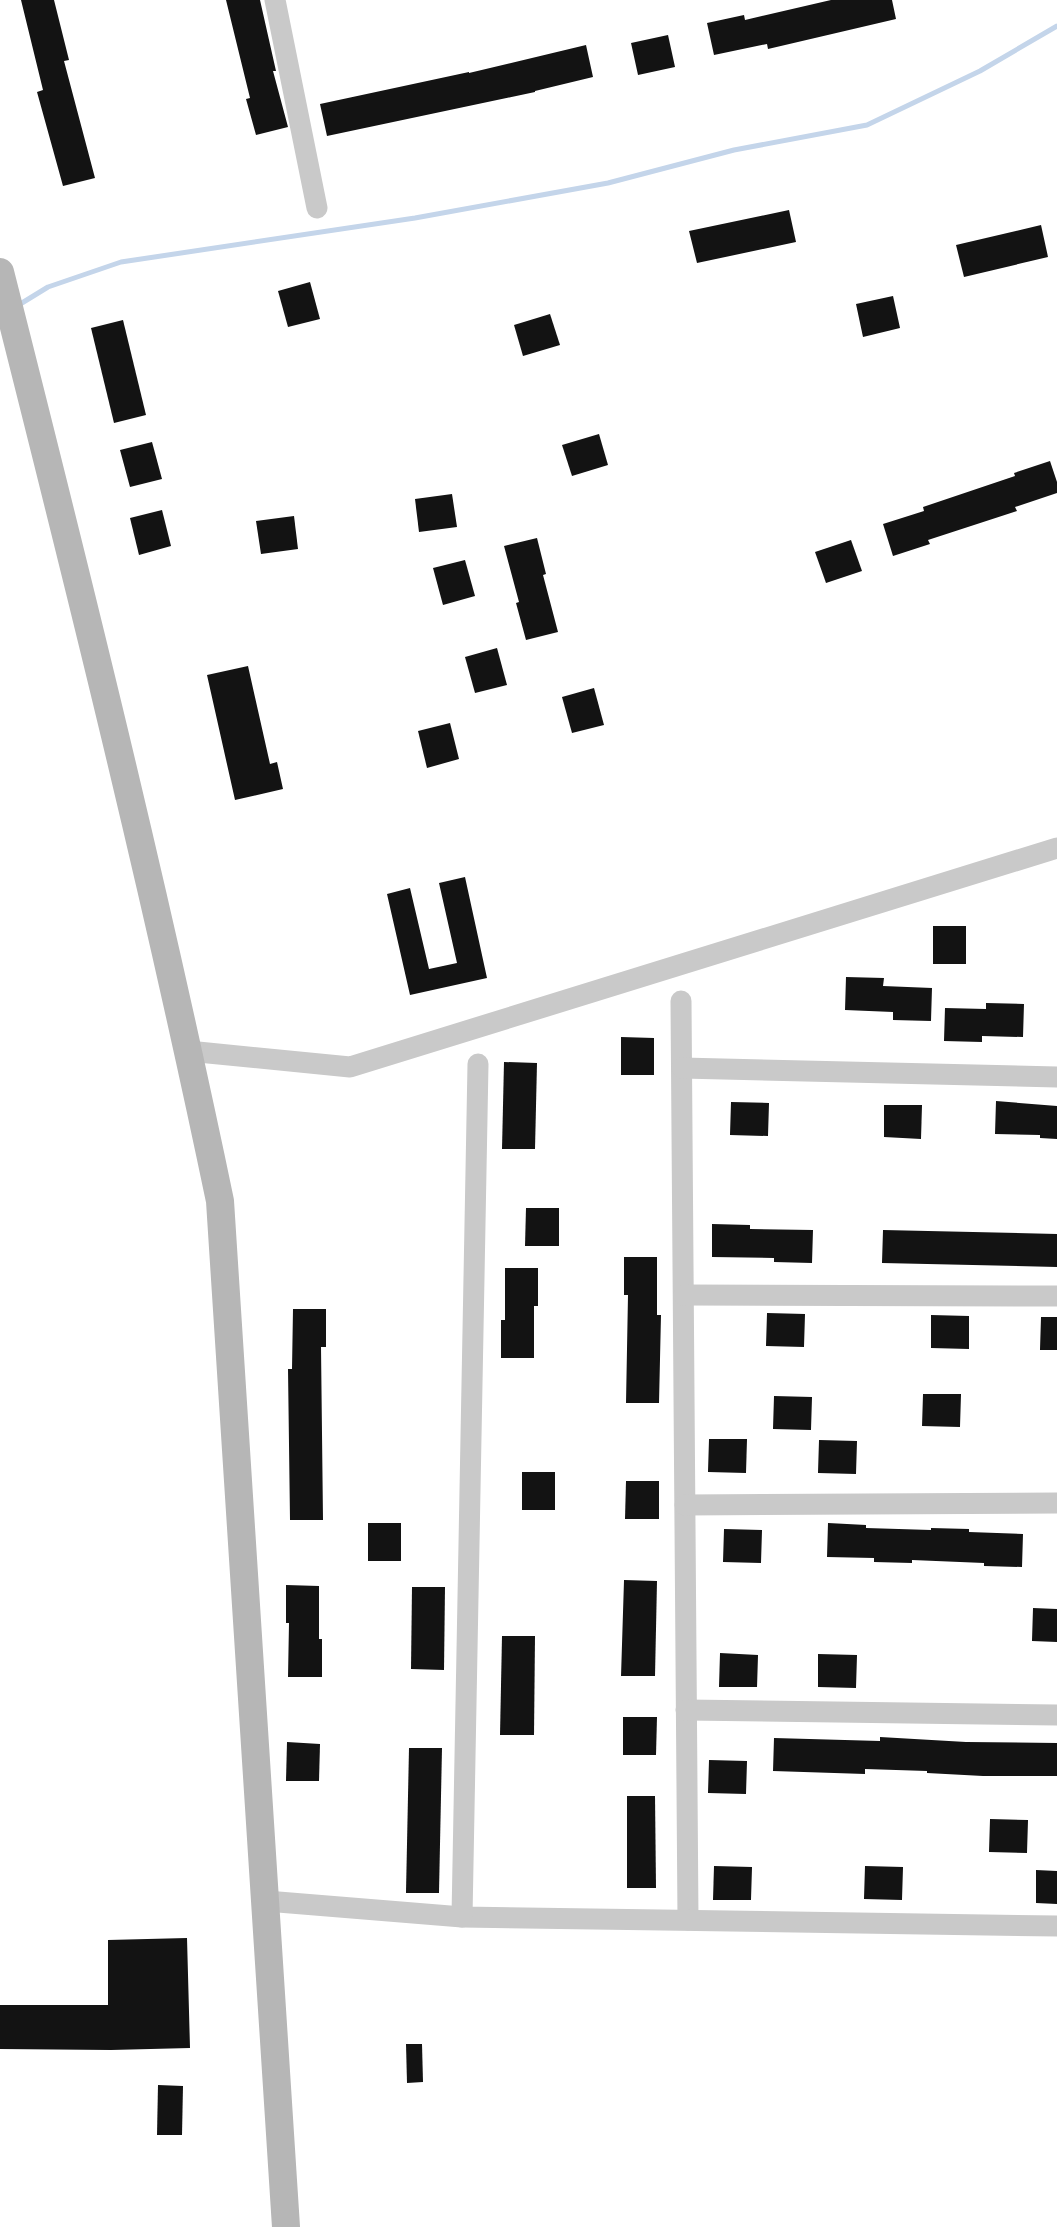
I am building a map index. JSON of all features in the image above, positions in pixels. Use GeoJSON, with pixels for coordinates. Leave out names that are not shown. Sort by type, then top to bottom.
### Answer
{"type":"FeatureCollection","features":[{"type":"Feature","properties":{"kind":"street"},"geometry":{"type":"LineString","coordinates":[[275,0],[317,208]]}},
{"type":"Feature","properties":{"kind":"street"},"geometry":{"type":"LineString","coordinates":[[0,272],[80,588],[188,1051],[220,1201],[286,2227]]}},
{"type":"Feature","properties":{"kind":"street"},"geometry":{"type":"LineString","coordinates":[[188,1051],[350,1066],[1057,848]]}},
{"type":"Feature","properties":{"kind":"street"},"geometry":{"type":"LineString","coordinates":[[681,1001],[688,1920]]}},
{"type":"Feature","properties":{"kind":"street"},"geometry":{"type":"LineString","coordinates":[[462,1917],[478,1064]]}},
{"type":"Feature","properties":{"kind":"street"},"geometry":{"type":"LineString","coordinates":[[681,1068],[1057,1077]]}},
{"type":"Feature","properties":{"kind":"street"},"geometry":{"type":"LineString","coordinates":[[684,1295],[1057,1296]]}},
{"type":"Feature","properties":{"kind":"street"},"geometry":{"type":"LineString","coordinates":[[686,1505],[1057,1503]]}},
{"type":"Feature","properties":{"kind":"street"},"geometry":{"type":"LineString","coordinates":[[687,1710],[1057,1715]]}},
{"type":"Feature","properties":{"kind":"street"},"geometry":{"type":"LineString","coordinates":[[266,1901],[462,1917],[1057,1926]]}},
{"type":"Feature","properties":{"kind":"building"},"geometry":{"type":"Polygon","coordinates":[[[21,0],[54,0],[69,60],[64,61],[95,178],[63,186],[37,92],[43,90],[21,0]]]}},
{"type":"Feature","properties":{"kind":"building"},"geometry":{"type":"Polygon","coordinates":[[[226,0],[260,0],[276,71],[273,71],[288,127],[256,135],[246,99],[250,98],[226,0]]]}},
{"type":"Feature","properties":{"kind":"building"},"geometry":{"type":"Polygon","coordinates":[[[831,0],[892,0],[896,19],[768,49],[767,44],[714,55],[707,23],[744,15],[745,20],[831,0]]]}},
{"type":"Feature","properties":{"kind":"building"},"geometry":{"type":"Polygon","coordinates":[[[668,35],[675,67],[638,75],[631,43],[668,35]]]}},
{"type":"Feature","properties":{"kind":"building"},"geometry":{"type":"Polygon","coordinates":[[[586,45],[593,77],[535,92],[327,136],[320,104],[469,73],[586,45]]]}},
{"type":"Feature","properties":{"kind":"building"},"geometry":{"type":"Polygon","coordinates":[[[789,210],[796,242],[697,263],[689,231],[789,210]]]}},
{"type":"Feature","properties":{"kind":"building"},"geometry":{"type":"Polygon","coordinates":[[[1041,225],[1048,257],[964,277],[956,245],[1041,225]]]}},
{"type":"Feature","properties":{"kind":"building"},"geometry":{"type":"Polygon","coordinates":[[[310,282],[320,319],[288,327],[278,291],[310,282]]]}},
{"type":"Feature","properties":{"kind":"building"},"geometry":{"type":"Polygon","coordinates":[[[893,296],[900,328],[863,337],[856,304],[893,296]]]}},
{"type":"Feature","properties":{"kind":"building"},"geometry":{"type":"Polygon","coordinates":[[[550,314],[560,345],[523,356],[514,325],[550,314]]]}},
{"type":"Feature","properties":{"kind":"building"},"geometry":{"type":"Polygon","coordinates":[[[123,320],[146,415],[114,423],[91,328],[123,320]]]}},
{"type":"Feature","properties":{"kind":"building"},"geometry":{"type":"Polygon","coordinates":[[[599,434],[608,465],[572,476],[562,445],[599,434]]]}},
{"type":"Feature","properties":{"kind":"building"},"geometry":{"type":"Polygon","coordinates":[[[152,442],[162,479],[130,487],[120,450],[152,442]]]}},
{"type":"Feature","properties":{"kind":"building"},"geometry":{"type":"Polygon","coordinates":[[[1050,461],[1057,482],[1057,493],[1015,507],[1017,511],[928,540],[930,544],[893,556],[883,524],[924,511],[923,507],[1015,476],[1014,473],[1050,461]]]}},
{"type":"Feature","properties":{"kind":"building"},"geometry":{"type":"Polygon","coordinates":[[[452,494],[457,527],[419,532],[415,499],[452,494]]]}},
{"type":"Feature","properties":{"kind":"building"},"geometry":{"type":"Polygon","coordinates":[[[162,510],[171,546],[139,555],[130,518],[162,510]]]}},
{"type":"Feature","properties":{"kind":"building"},"geometry":{"type":"Polygon","coordinates":[[[294,516],[298,549],[261,554],[256,521],[294,516]]]}},
{"type":"Feature","properties":{"kind":"building"},"geometry":{"type":"Polygon","coordinates":[[[537,538],[546,574],[543,575],[558,632],[526,640],[516,603],[519,602],[504,546],[537,538]]]}},
{"type":"Feature","properties":{"kind":"building"},"geometry":{"type":"Polygon","coordinates":[[[851,540],[862,571],[826,583],[815,552],[851,540]]]}},
{"type":"Feature","properties":{"kind":"building"},"geometry":{"type":"Polygon","coordinates":[[[465,560],[475,596],[443,605],[433,568],[465,560]]]}},
{"type":"Feature","properties":{"kind":"building"},"geometry":{"type":"Polygon","coordinates":[[[497,648],[507,685],[475,693],[465,657],[497,648]]]}},
{"type":"Feature","properties":{"kind":"building"},"geometry":{"type":"Polygon","coordinates":[[[248,666],[270,764],[277,762],[283,789],[235,800],[207,675],[248,666]]]}},
{"type":"Feature","properties":{"kind":"building"},"geometry":{"type":"Polygon","coordinates":[[[594,688],[604,725],[572,733],[562,697],[594,688]]]}},
{"type":"Feature","properties":{"kind":"building"},"geometry":{"type":"Polygon","coordinates":[[[450,723],[459,759],[427,768],[418,731],[450,723]]]}},
{"type":"Feature","properties":{"kind":"building"},"geometry":{"type":"Polygon","coordinates":[[[465,877],[487,978],[410,995],[387,894],[410,888],[429,969],[457,963],[439,883],[465,877]]]}},
{"type":"Feature","properties":{"kind":"building"},"geometry":{"type":"Polygon","coordinates":[[[933,926],[966,926],[966,964],[933,964],[933,926]]]}},
{"type":"Feature","properties":{"kind":"building"},"geometry":{"type":"Polygon","coordinates":[[[846,977],[884,978],[883,986],[932,988],[931,1021],[893,1020],[893,1012],[845,1010],[846,977]]]}},
{"type":"Feature","properties":{"kind":"building"},"geometry":{"type":"Polygon","coordinates":[[[986,1003],[1024,1004],[1023,1037],[982,1036],[982,1042],[944,1041],[945,1008],[986,1009],[986,1003]]]}},
{"type":"Feature","properties":{"kind":"building"},"geometry":{"type":"Polygon","coordinates":[[[621,1037],[654,1038],[654,1075],[621,1075],[621,1037]]]}},
{"type":"Feature","properties":{"kind":"building"},"geometry":{"type":"Polygon","coordinates":[[[504,1062],[537,1063],[535,1149],[502,1149],[504,1062]]]}},
{"type":"Feature","properties":{"kind":"building"},"geometry":{"type":"Polygon","coordinates":[[[996,1101],[1057,1106],[1057,1139],[1040,1138],[1040,1135],[995,1134],[996,1101]]]}},
{"type":"Feature","properties":{"kind":"building"},"geometry":{"type":"Polygon","coordinates":[[[731,1102],[769,1103],[768,1136],[730,1135],[731,1102]]]}},
{"type":"Feature","properties":{"kind":"building"},"geometry":{"type":"Polygon","coordinates":[[[884,1105],[922,1105],[921,1139],[884,1137],[884,1105]]]}},
{"type":"Feature","properties":{"kind":"building"},"geometry":{"type":"Polygon","coordinates":[[[526,1208],[559,1208],[559,1246],[525,1246],[526,1208]]]}},
{"type":"Feature","properties":{"kind":"building"},"geometry":{"type":"Polygon","coordinates":[[[712,1224],[750,1225],[750,1229],[813,1230],[812,1263],[774,1262],[774,1258],[712,1257],[712,1224]]]}},
{"type":"Feature","properties":{"kind":"building"},"geometry":{"type":"Polygon","coordinates":[[[883,1230],[1057,1234],[1057,1267],[882,1263],[883,1230]]]}},
{"type":"Feature","properties":{"kind":"building"},"geometry":{"type":"Polygon","coordinates":[[[624,1257],[657,1257],[657,1315],[661,1315],[659,1403],[626,1403],[628,1295],[624,1295],[624,1257]]]}},
{"type":"Feature","properties":{"kind":"building"},"geometry":{"type":"Polygon","coordinates":[[[505,1268],[538,1268],[538,1306],[534,1306],[534,1358],[501,1358],[501,1320],[505,1320],[505,1268]]]}},
{"type":"Feature","properties":{"kind":"building"},"geometry":{"type":"Polygon","coordinates":[[[293,1309],[326,1309],[326,1347],[321,1347],[323,1520],[290,1520],[288,1369],[292,1369],[293,1309]]]}},
{"type":"Feature","properties":{"kind":"building"},"geometry":{"type":"Polygon","coordinates":[[[767,1313],[805,1314],[804,1347],[766,1346],[767,1313]]]}},
{"type":"Feature","properties":{"kind":"building"},"geometry":{"type":"Polygon","coordinates":[[[931,1315],[969,1316],[969,1349],[931,1348],[931,1315]]]}},
{"type":"Feature","properties":{"kind":"building"},"geometry":{"type":"Polygon","coordinates":[[[1041,1317],[1057,1317],[1057,1350],[1040,1350],[1041,1317]]]}},
{"type":"Feature","properties":{"kind":"building"},"geometry":{"type":"Polygon","coordinates":[[[923,1394],[961,1394],[960,1427],[922,1426],[923,1394]]]}},
{"type":"Feature","properties":{"kind":"building"},"geometry":{"type":"Polygon","coordinates":[[[774,1396],[812,1397],[811,1430],[773,1429],[774,1396]]]}},
{"type":"Feature","properties":{"kind":"building"},"geometry":{"type":"Polygon","coordinates":[[[709,1439],[747,1439],[746,1473],[708,1472],[709,1439]]]}},
{"type":"Feature","properties":{"kind":"building"},"geometry":{"type":"Polygon","coordinates":[[[819,1440],[857,1441],[856,1474],[818,1473],[819,1440]]]}},
{"type":"Feature","properties":{"kind":"building"},"geometry":{"type":"Polygon","coordinates":[[[522,1472],[555,1472],[555,1510],[522,1510],[522,1472]]]}},
{"type":"Feature","properties":{"kind":"building"},"geometry":{"type":"Polygon","coordinates":[[[626,1481],[659,1481],[659,1519],[625,1519],[626,1481]]]}},
{"type":"Feature","properties":{"kind":"building"},"geometry":{"type":"Polygon","coordinates":[[[368,1523],[401,1523],[401,1561],[368,1561],[368,1523]]]}},
{"type":"Feature","properties":{"kind":"building"},"geometry":{"type":"Polygon","coordinates":[[[828,1523],[866,1525],[866,1528],[969,1529],[969,1532],[1023,1534],[1022,1567],[912,1560],[912,1563],[874,1562],[874,1558],[827,1557],[828,1523]]]}},
{"type":"Feature","properties":{"kind":"building"},"geometry":{"type":"Polygon","coordinates":[[[724,1529],[762,1530],[761,1563],[723,1562],[724,1529]]]}},
{"type":"Feature","properties":{"kind":"building"},"geometry":{"type":"Polygon","coordinates":[[[624,1580],[657,1581],[655,1676],[621,1676],[624,1580]]]}},
{"type":"Feature","properties":{"kind":"building"},"geometry":{"type":"Polygon","coordinates":[[[286,1585],[319,1586],[322,1677],[288,1677],[289,1623],[286,1623],[286,1585]]]}},
{"type":"Feature","properties":{"kind":"building"},"geometry":{"type":"Polygon","coordinates":[[[412,1587],[445,1587],[444,1670],[411,1669],[412,1587]]]}},
{"type":"Feature","properties":{"kind":"building"},"geometry":{"type":"Polygon","coordinates":[[[1033,1608],[1057,1609],[1057,1642],[1032,1641],[1033,1608]]]}},
{"type":"Feature","properties":{"kind":"building"},"geometry":{"type":"Polygon","coordinates":[[[502,1636],[535,1636],[534,1735],[500,1735],[502,1636]]]}},
{"type":"Feature","properties":{"kind":"building"},"geometry":{"type":"Polygon","coordinates":[[[720,1653],[758,1655],[757,1687],[719,1687],[720,1653]]]}},
{"type":"Feature","properties":{"kind":"building"},"geometry":{"type":"Polygon","coordinates":[[[818,1654],[857,1655],[856,1688],[818,1687],[818,1654]]]}},
{"type":"Feature","properties":{"kind":"building"},"geometry":{"type":"Polygon","coordinates":[[[623,1717],[657,1717],[656,1755],[623,1755],[623,1717]]]}},
{"type":"Feature","properties":{"kind":"building"},"geometry":{"type":"Polygon","coordinates":[[[880,1737],[966,1742],[1057,1743],[1057,1776],[983,1776],[865,1769],[865,1774],[773,1771],[774,1738],[880,1741],[880,1737]]]}},
{"type":"Feature","properties":{"kind":"building"},"geometry":{"type":"Polygon","coordinates":[[[287,1742],[320,1744],[319,1781],[286,1781],[287,1742]]]}},
{"type":"Feature","properties":{"kind":"building"},"geometry":{"type":"Polygon","coordinates":[[[409,1748],[442,1748],[439,1893],[406,1893],[409,1748]]]}},
{"type":"Feature","properties":{"kind":"building"},"geometry":{"type":"Polygon","coordinates":[[[709,1760],[747,1761],[746,1794],[708,1793],[709,1760]]]}},
{"type":"Feature","properties":{"kind":"building"},"geometry":{"type":"Polygon","coordinates":[[[627,1796],[655,1796],[656,1888],[627,1888],[627,1796]]]}},
{"type":"Feature","properties":{"kind":"building"},"geometry":{"type":"Polygon","coordinates":[[[990,1819],[1028,1820],[1027,1853],[989,1852],[990,1819]]]}},
{"type":"Feature","properties":{"kind":"building"},"geometry":{"type":"Polygon","coordinates":[[[714,1866],[752,1867],[751,1900],[713,1900],[714,1866]]]}},
{"type":"Feature","properties":{"kind":"building"},"geometry":{"type":"Polygon","coordinates":[[[865,1866],[903,1867],[902,1900],[864,1899],[865,1866]]]}},
{"type":"Feature","properties":{"kind":"building"},"geometry":{"type":"Polygon","coordinates":[[[1036,1870],[1057,1871],[1057,1904],[1036,1903],[1036,1870]]]}},
{"type":"Feature","properties":{"kind":"building"},"geometry":{"type":"Polygon","coordinates":[[[187,1938],[190,2048],[0,2049],[0,2005],[108,2005],[108,1940],[187,1938]]]}},
{"type":"Feature","properties":{"kind":"building"},"geometry":{"type":"Polygon","coordinates":[[[406,2044],[422,2044],[423,2082],[407,2083],[406,2044]]]}},
{"type":"Feature","properties":{"kind":"building"},"geometry":{"type":"Polygon","coordinates":[[[158,2085],[183,2086],[182,2135],[157,2135],[158,2085]]]}},
{"type":"Feature","properties":{"kind":"waterway"},"geometry":{"type":"LineString","coordinates":[[17,306],[48,287],[121,262],[415,218],[608,183],[734,150],[867,125],[980,71],[1057,26]]}}]}
